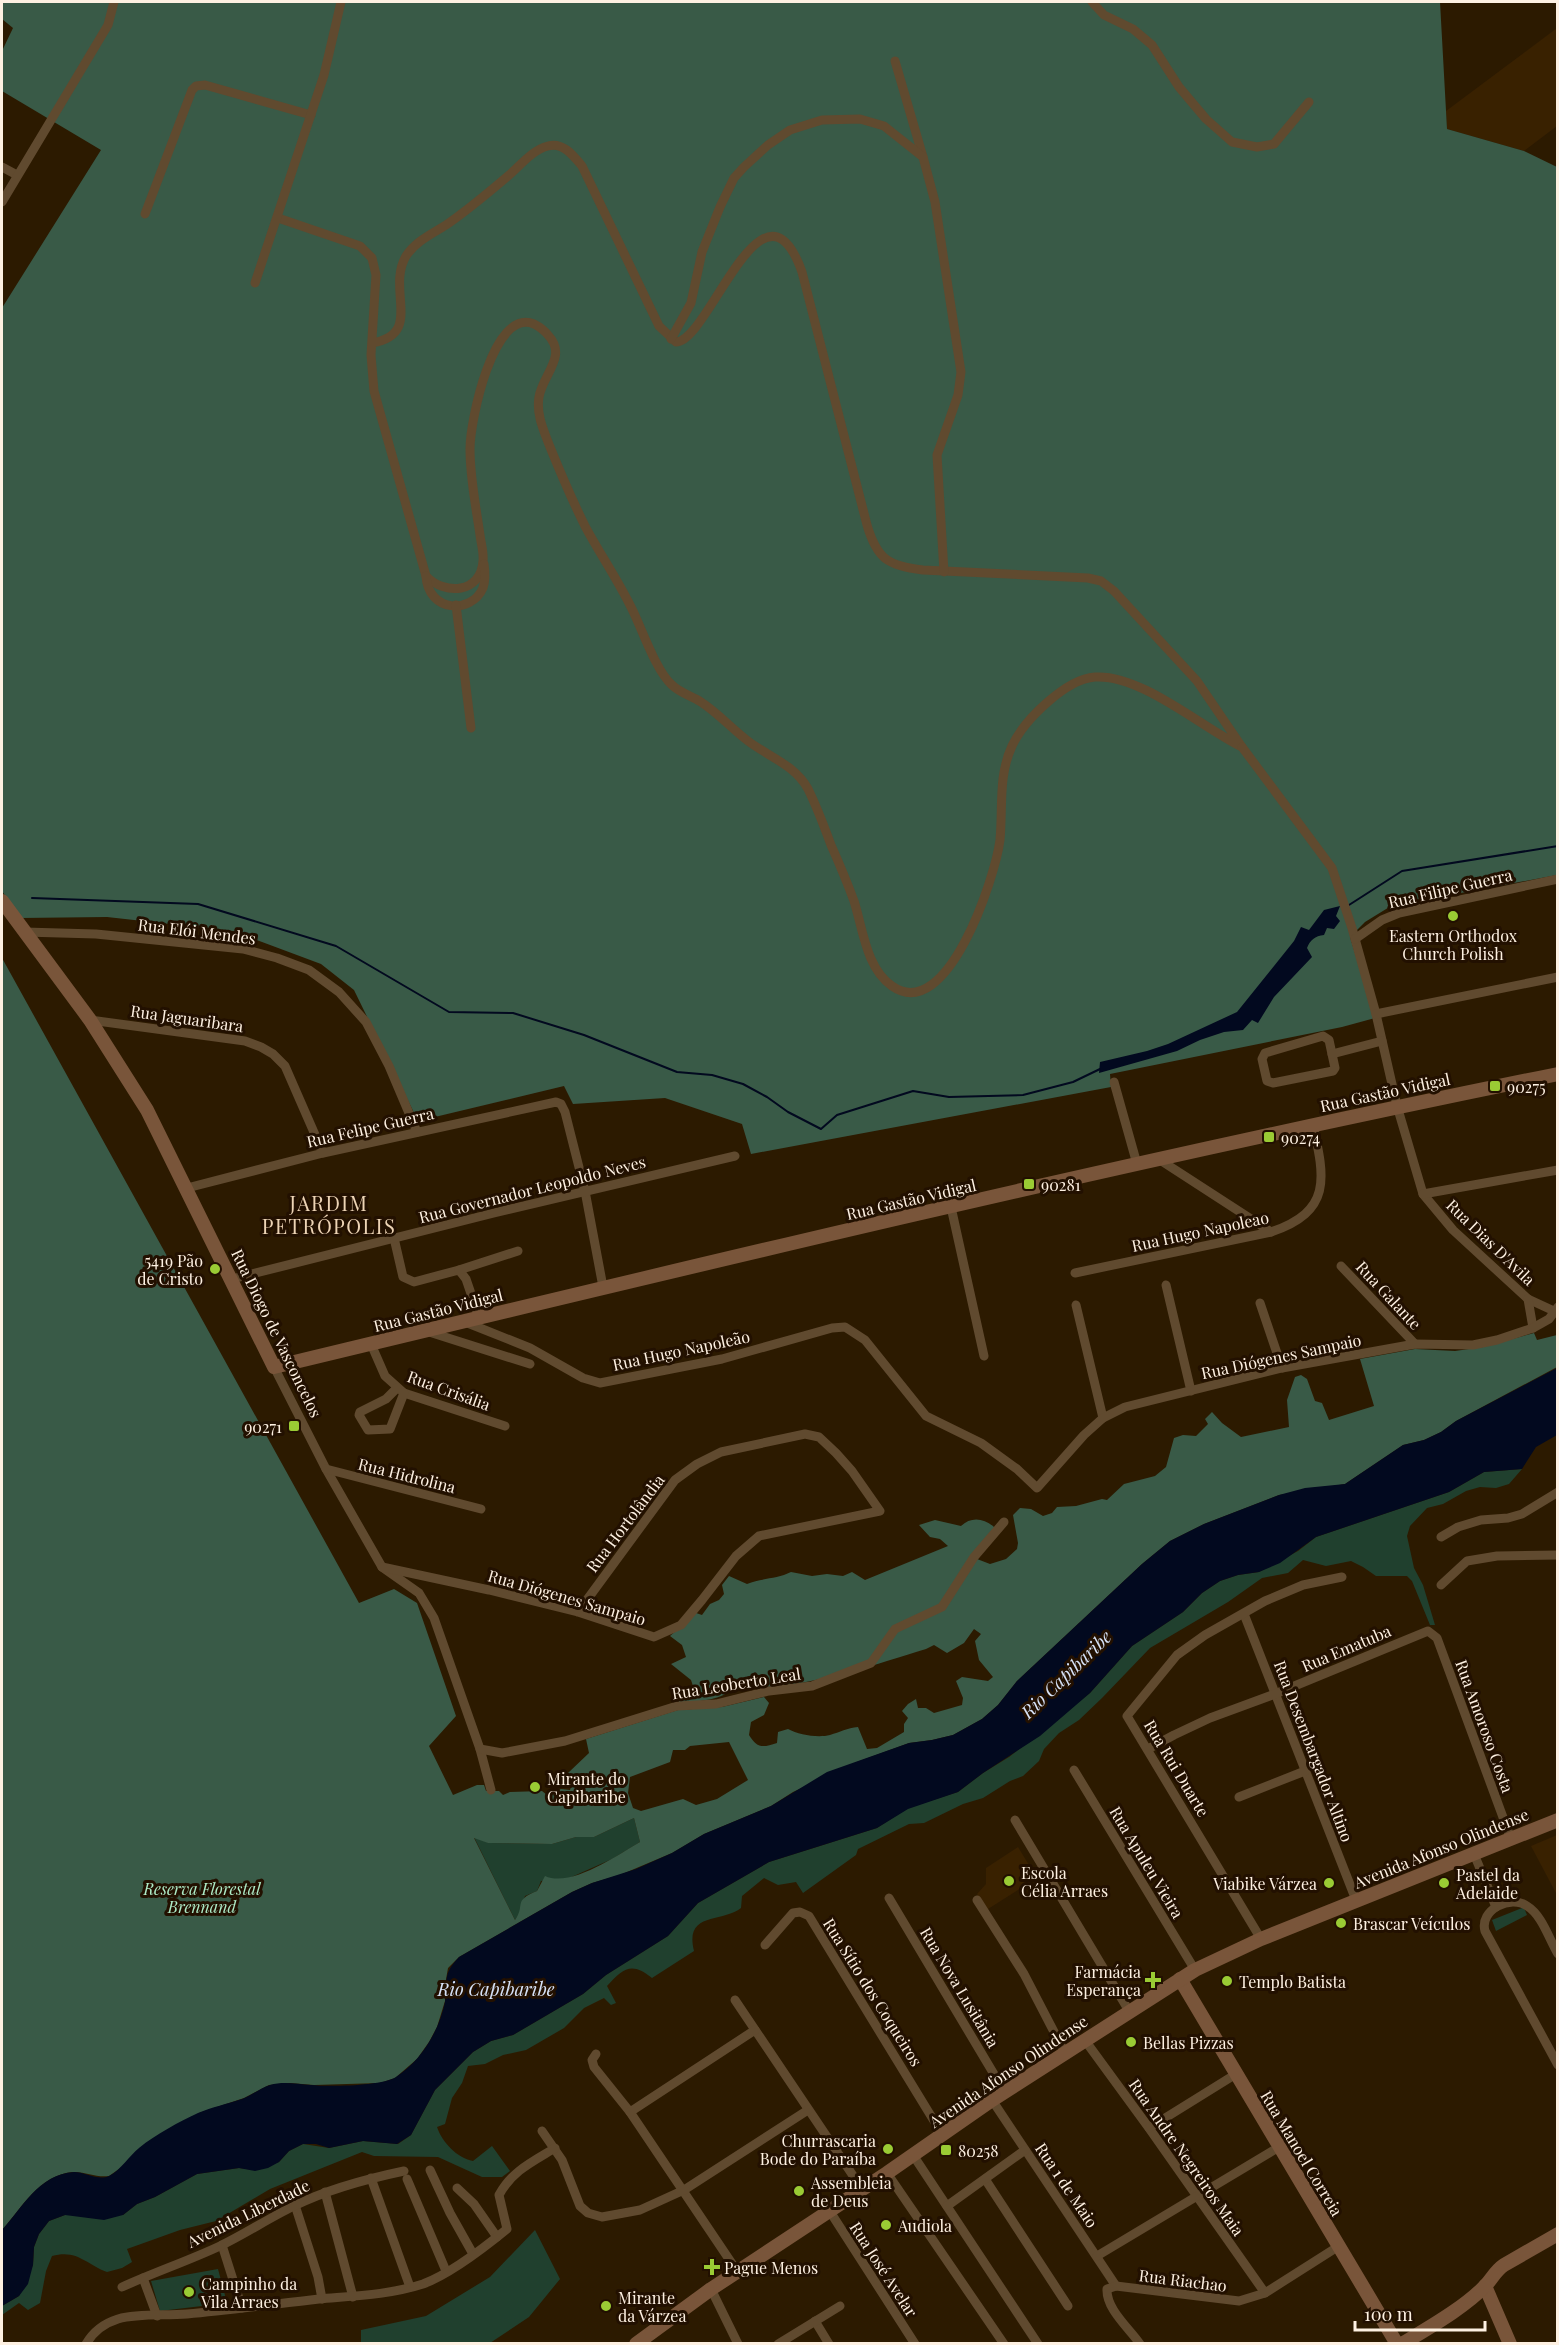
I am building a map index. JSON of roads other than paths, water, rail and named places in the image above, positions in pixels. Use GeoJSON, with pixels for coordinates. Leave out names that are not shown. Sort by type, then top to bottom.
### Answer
{"type":"FeatureCollection","features":[{"type":"Feature","properties":{"kind":"street"},"geometry":{"type":"LineString","coordinates":[[2,202],[108,25],[114,2]]}},
{"type":"Feature","properties":{"kind":"street"},"geometry":{"type":"LineString","coordinates":[[255,283],[324,75],[341,2]]}},
{"type":"Feature","properties":{"kind":"street"},"geometry":{"type":"LineString","coordinates":[[1092,2],[1104,15],[1133,29],[1152,45],[1179,87],[1206,118],[1232,142],[1257,147],[1274,144],[1309,102]]}},
{"type":"Feature","properties":{"kind":"street"},"geometry":{"type":"LineString","coordinates":[[895,61],[936,202],[961,372],[958,395],[937,455],[944,572]]}},
{"type":"Feature","properties":{"kind":"street"},"geometry":{"type":"LineString","coordinates":[[145,214],[192,90],[196,86],[205,85],[311,115]]}},
{"type":"Feature","properties":{"kind":"street"},"geometry":{"type":"LineString","coordinates":[[671,339],[691,303],[702,252],[726,192],[744,167],[773,141],[805,124],[847,118],[860,119],[884,126],[923,157]]}},
{"type":"Feature","properties":{"kind":"street"},"geometry":{"type":"LineString","coordinates":[[372,343],[387,340],[394,336],[399,328],[401,320],[398,279],[404,262],[414,246],[474,204],[540,149],[550,146],[561,147],[572,154],[582,166],[659,326],[671,339],[681,342],[691,335],[728,277],[758,242],[766,238],[775,238],[784,242],[792,249],[802,272],[867,525],[876,549],[891,564],[900,568],[1088,578],[1101,581],[1114,591],[1197,681],[1242,747]]}},
{"type":"Feature","properties":{"kind":"street"},"geometry":{"type":"LineString","coordinates":[[2,167],[17,175]]}},
{"type":"Feature","properties":{"kind":"street"},"geometry":{"type":"LineString","coordinates":[[278,218],[351,242],[372,258],[376,275],[372,343],[374,391],[429,592],[442,604],[456,605],[473,600],[483,587],[484,564],[471,476],[470,446],[472,425],[489,365],[498,343],[513,326],[522,322],[531,323],[551,338],[556,348],[556,358],[542,387],[539,399],[542,426],[586,529],[630,604],[664,676],[675,688],[708,707],[749,742],[792,769],[802,779],[814,801],[854,900],[875,967],[889,985],[907,994],[925,990],[942,978],[968,936],[991,879],[1000,840],[1001,793],[1005,764],[1012,745],[1035,715],[1065,688],[1084,679],[1106,677],[1118,680],[1161,698],[1211,731],[1242,747]]}},
{"type":"Feature","properties":{"kind":"street"},"geometry":{"type":"LineString","coordinates":[[426,576],[438,586],[463,588],[474,580],[484,564]]}},
{"type":"Feature","properties":{"kind":"street"},"geometry":{"type":"LineString","coordinates":[[456,605],[471,728]]}},
{"type":"Feature","properties":{"kind":"street","name":"Rua Dias D'Avila"},"geometry":{"type":"LineString","coordinates":[[1242,747],[1332,868],[1342,891],[1376,1014],[1397,1106],[1423,1194],[1453,1230],[1528,1299],[1556,1309]]}},
{"type":"Feature","properties":{"kind":"street","name":"Rua Filipe Guerra"},"geometry":{"type":"LineString","coordinates":[[1355,939],[1373,925],[1399,913],[1557,879]]}},
{"type":"Feature","properties":{"kind":"street","name":"Rua Diogo de Vasconcelos"},"geometry":{"type":"LineString","coordinates":[[2,901],[90,1020],[147,1110],[274,1367],[327,1469],[382,1567],[414,1588],[427,1604],[442,1639],[480,1749],[491,1790]]}},
{"type":"Feature","properties":{"kind":"street","name":"Rua Elói Mendes"},"geometry":{"type":"LineString","coordinates":[[24,932],[96,934],[243,950],[277,958],[309,970],[339,992],[366,1022],[389,1066],[417,1132]]}},
{"type":"Feature","properties":{"kind":"street"},"geometry":{"type":"LineString","coordinates":[[1376,1014],[1557,976]]}},
{"type":"Feature","properties":{"kind":"street","name":"Rua Jaguaribara"},"geometry":{"type":"LineString","coordinates":[[90,1020],[245,1041],[261,1047],[273,1054],[285,1066],[323,1153]]}},
{"type":"Feature","properties":{"kind":"street"},"geometry":{"type":"LineString","coordinates":[[1324,1036],[1329,1040],[1332,1054],[1335,1068],[1332,1072],[1273,1083],[1266,1080],[1262,1059],[1268,1052],[1324,1036]]}},
{"type":"Feature","properties":{"kind":"street"},"geometry":{"type":"LineString","coordinates":[[1332,1054],[1382,1041]]}},
{"type":"Feature","properties":{"kind":"street","name":"Rua Gastão Vidigal"},"geometry":{"type":"LineString","coordinates":[[274,1367],[603,1287],[1137,1164],[1397,1106],[1557,1074]]}},
{"type":"Feature","properties":{"kind":"street"},"geometry":{"type":"LineString","coordinates":[[1114,1082],[1137,1164]]}},
{"type":"Feature","properties":{"kind":"street","name":"Rua Felipe Guerra"},"geometry":{"type":"LineString","coordinates":[[187,1188],[323,1153],[550,1102],[561,1104],[565,1112],[585,1191]]}},
{"type":"Feature","properties":{"kind":"street","name":"Rua Hugo Napoleao"},"geometry":{"type":"LineString","coordinates":[[1075,1274],[1271,1232],[1289,1226],[1304,1216],[1319,1194],[1321,1175],[1312,1125]]}},
{"type":"Feature","properties":{"kind":"street","name":"Rua Governador Leopoldo Neves"},"geometry":{"type":"LineString","coordinates":[[232,1280],[393,1238],[735,1156]]}},
{"type":"Feature","properties":{"kind":"street"},"geometry":{"type":"LineString","coordinates":[[1160,1160],[1271,1232]]}},
{"type":"Feature","properties":{"kind":"street"},"geometry":{"type":"LineString","coordinates":[[1423,1194],[1557,1170]]}},
{"type":"Feature","properties":{"kind":"street"},"geometry":{"type":"LineString","coordinates":[[585,1191],[603,1287]]}},
{"type":"Feature","properties":{"kind":"street"},"geometry":{"type":"LineString","coordinates":[[951,1207],[984,1356]]}},
{"type":"Feature","properties":{"kind":"street"},"geometry":{"type":"LineString","coordinates":[[393,1238],[401,1274],[406,1280],[414,1281],[459,1270],[518,1251]]}},
{"type":"Feature","properties":{"kind":"street","name":"Rua Galante"},"geometry":{"type":"LineString","coordinates":[[1341,1266],[1415,1344]]}},
{"type":"Feature","properties":{"kind":"street"},"geometry":{"type":"LineString","coordinates":[[459,1270],[466,1279],[479,1317]]}},
{"type":"Feature","properties":{"kind":"street"},"geometry":{"type":"LineString","coordinates":[[1167,1285],[1191,1391]]}},
{"type":"Feature","properties":{"kind":"street"},"geometry":{"type":"LineString","coordinates":[[1528,1299],[1533,1328],[1549,1319],[1556,1309]]}},
{"type":"Feature","properties":{"kind":"street"},"geometry":{"type":"LineString","coordinates":[[1260,1303],[1282,1368]]}},
{"type":"Feature","properties":{"kind":"street"},"geometry":{"type":"LineString","coordinates":[[1076,1305],[1103,1418]]}},
{"type":"Feature","properties":{"kind":"street","name":"Rua Hugo Napoleão"},"geometry":{"type":"LineString","coordinates":[[463,1321],[530,1348],[583,1378],[600,1383],[722,1359],[832,1328],[845,1327],[865,1340],[926,1416],[981,1443],[1017,1469],[1037,1488]]}},
{"type":"Feature","properties":{"kind":"street","name":"Rua Diógenes Sampaio"},"geometry":{"type":"LineString","coordinates":[[1037,1488],[1084,1435],[1103,1418],[1125,1407],[1282,1368],[1415,1344],[1473,1345],[1533,1328]]}},
{"type":"Feature","properties":{"kind":"street"},"geometry":{"type":"LineString","coordinates":[[424,1330],[531,1364]]}},
{"type":"Feature","properties":{"kind":"street","name":"Rua Crisália"},"geometry":{"type":"LineString","coordinates":[[371,1344],[385,1376],[400,1391],[505,1426]]}},
{"type":"Feature","properties":{"kind":"street"},"geometry":{"type":"LineString","coordinates":[[400,1391],[390,1429],[368,1430],[359,1415],[360,1412],[387,1400],[400,1391]]}},
{"type":"Feature","properties":{"kind":"street","name":"Rua Hortolândia"},"geometry":{"type":"LineString","coordinates":[[578,1612],[675,1480],[697,1464],[721,1452],[805,1434],[819,1437],[852,1471],[880,1511]]}},
{"type":"Feature","properties":{"kind":"street","name":"Rua Hidrolina"},"geometry":{"type":"LineString","coordinates":[[327,1469],[481,1509]]}},
{"type":"Feature","properties":{"kind":"street"},"geometry":{"type":"LineString","coordinates":[[1441,1537],[1458,1527],[1481,1520],[1508,1518],[1522,1514],[1557,1492]]}},
{"type":"Feature","properties":{"kind":"street","name":"Rua Diógenes Sampaio"},"geometry":{"type":"LineString","coordinates":[[382,1567],[578,1612],[654,1637],[681,1625],[736,1556],[759,1536],[880,1511]]}},
{"type":"Feature","properties":{"kind":"street","name":"Rua Leoberto Leal"},"geometry":{"type":"LineString","coordinates":[[480,1749],[502,1753],[565,1741],[678,1706],[716,1704],[769,1691],[812,1686],[871,1663],[895,1629],[942,1607],[974,1557],[1004,1522]]}},
{"type":"Feature","properties":{"kind":"street"},"geometry":{"type":"LineString","coordinates":[[1441,1585],[1467,1561],[1497,1556],[1557,1555]]}},
{"type":"Feature","properties":{"kind":"street","name":"Rua Rui Duarte"},"geometry":{"type":"LineString","coordinates":[[1260,1939],[1127,1716],[1177,1655],[1205,1635],[1265,1601],[1303,1586],[1342,1577]]}},
{"type":"Feature","properties":{"kind":"street","name":"Rua Desembargador Altino"},"geometry":{"type":"LineString","coordinates":[[1244,1614],[1356,1900]]}},
{"type":"Feature","properties":{"kind":"street","name":"Rua Ematuba"},"geometry":{"type":"LineString","coordinates":[[1148,1749],[1210,1718],[1275,1694],[1424,1631]]}},
{"type":"Feature","properties":{"kind":"street","name":"Rua Amoroso Costa"},"geometry":{"type":"LineString","coordinates":[[1424,1631],[1431,1632],[1437,1638],[1510,1839]]}},
{"type":"Feature","properties":{"kind":"street","name":"Rua Apuleu Vieira"},"geometry":{"type":"LineString","coordinates":[[1074,1770],[1195,1970]]}},
{"type":"Feature","properties":{"kind":"street"},"geometry":{"type":"LineString","coordinates":[[1239,1797],[1305,1771]]}},
{"type":"Feature","properties":{"kind":"street"},"geometry":{"type":"LineString","coordinates":[[1015,1820],[1129,2011]]}},
{"type":"Feature","properties":{"kind":"street","name":"Avenida Afonso Olindense"},"geometry":{"type":"LineString","coordinates":[[636,2343],[737,2271],[887,2173],[1004,2091],[1195,1970],[1260,1939],[1557,1820]]}},
{"type":"Feature","properties":{"kind":"street"},"geometry":{"type":"LineString","coordinates":[[1474,1854],[1496,1907]]}},
{"type":"Feature","properties":{"kind":"street","name":"Rua Nova Lusitânia"},"geometry":{"type":"LineString","coordinates":[[889,1898],[1004,2091]]}},
{"type":"Feature","properties":{"kind":"street"},"geometry":{"type":"LineString","coordinates":[[977,1900],[1024,1974],[1065,2053]]}},
{"type":"Feature","properties":{"kind":"street"},"geometry":{"type":"LineString","coordinates":[[1557,1954],[1535,1912],[1524,1903],[1517,1902],[1496,1907],[1485,1917],[1483,1924],[1485,1931],[1557,2065]]}},
{"type":"Feature","properties":{"kind":"street","name":"Rua Sítio dos Coqueiros"},"geometry":{"type":"LineString","coordinates":[[765,1945],[793,1913],[800,1912],[809,1916],[942,2134]]}},
{"type":"Feature","properties":{"kind":"street","name":"Rua Manoel Correia"},"geometry":{"type":"LineString","coordinates":[[1180,1979],[1396,2343]]}},
{"type":"Feature","properties":{"kind":"street"},"geometry":{"type":"LineString","coordinates":[[735,2000],[862,2189]]}},
{"type":"Feature","properties":{"kind":"street"},"geometry":{"type":"LineString","coordinates":[[630,2112],[755,2030]]}},
{"type":"Feature","properties":{"kind":"street","name":"Rua Andre Negreiros Maia"},"geometry":{"type":"LineString","coordinates":[[1084,2039],[1265,2294]]}},
{"type":"Feature","properties":{"kind":"street"},"geometry":{"type":"LineString","coordinates":[[596,2054],[592,2060],[594,2067],[630,2112],[737,2271]]}},
{"type":"Feature","properties":{"kind":"street"},"geometry":{"type":"LineString","coordinates":[[1149,2128],[1236,2074]]}},
{"type":"Feature","properties":{"kind":"street","name":"Rua 1 de Maio"},"geometry":{"type":"LineString","coordinates":[[992,2100],[1116,2286]]}},
{"type":"Feature","properties":{"kind":"street"},"geometry":{"type":"LineString","coordinates":[[542,2131],[562,2160],[580,2206],[588,2213],[602,2217],[640,2210],[684,2190],[808,2110]]}},
{"type":"Feature","properties":{"kind":"street"},"geometry":{"type":"LineString","coordinates":[[1097,2256],[1279,2147]]}},
{"type":"Feature","properties":{"kind":"street"},"geometry":{"type":"LineString","coordinates":[[89,2339],[115,2320],[130,2317],[352,2297],[410,2287],[432,2280],[507,2229],[499,2195],[506,2181],[522,2168],[555,2148]]}},
{"type":"Feature","properties":{"kind":"street"},"geometry":{"type":"LineString","coordinates":[[946,2206],[1025,2150]]}},
{"type":"Feature","properties":{"kind":"street"},"geometry":{"type":"LineString","coordinates":[[913,2155],[1038,2343]]}},
{"type":"Feature","properties":{"kind":"street"},"geometry":{"type":"LineString","coordinates":[[430,2170],[473,2254]]}},
{"type":"Feature","properties":{"kind":"street"},"geometry":{"type":"LineString","coordinates":[[887,2173],[1004,2343]]}},
{"type":"Feature","properties":{"kind":"street","name":"Avenida Liberdade"},"geometry":{"type":"LineString","coordinates":[[122,2287],[222,2245],[295,2205],[325,2192],[371,2178],[405,2175],[446,2271]]}},
{"type":"Feature","properties":{"kind":"street"},"geometry":{"type":"LineString","coordinates":[[371,2178],[410,2287]]}},
{"type":"Feature","properties":{"kind":"street"},"geometry":{"type":"LineString","coordinates":[[985,2179],[1068,2306]]}},
{"type":"Feature","properties":{"kind":"street"},"geometry":{"type":"LineString","coordinates":[[457,2188],[474,2204],[497,2237]]}},
{"type":"Feature","properties":{"kind":"street"},"geometry":{"type":"LineString","coordinates":[[325,2192],[352,2297]]}},
{"type":"Feature","properties":{"kind":"street"},"geometry":{"type":"LineString","coordinates":[[295,2205],[318,2277],[322,2299]]}},
{"type":"Feature","properties":{"kind":"street","name":"Rua José Avelar"},"geometry":{"type":"LineString","coordinates":[[828,2210],[915,2343]]}},
{"type":"Feature","properties":{"kind":"street"},"geometry":{"type":"LineString","coordinates":[[1402,2343],[1444,2318],[1485,2286],[1497,2270],[1557,2234]]}},
{"type":"Feature","properties":{"kind":"street"},"geometry":{"type":"LineString","coordinates":[[222,2245],[242,2308]]}},
{"type":"Feature","properties":{"kind":"street","name":"Rua Riachao"},"geometry":{"type":"LineString","coordinates":[[1116,2286],[1223,2301],[1239,2301],[1265,2294],[1339,2246]]}},
{"type":"Feature","properties":{"kind":"street"},"geometry":{"type":"LineString","coordinates":[[143,2278],[157,2316]]}},
{"type":"Feature","properties":{"kind":"street"},"geometry":{"type":"LineString","coordinates":[[1116,2286],[1107,2289],[1108,2300],[1140,2343]]}},
{"type":"Feature","properties":{"kind":"street"},"geometry":{"type":"LineString","coordinates":[[1485,2286],[1510,2343]]}},
{"type":"Feature","properties":{"kind":"street"},"geometry":{"type":"LineString","coordinates":[[711,2289],[738,2343]]}},
{"type":"Feature","properties":{"kind":"street"},"geometry":{"type":"LineString","coordinates":[[778,2343],[840,2306]]}},
{"type":"Feature","properties":{"kind":"street"},"geometry":{"type":"LineString","coordinates":[[815,2321],[829,2343]]}},
{"type":"Feature","properties":{"kind":"water"},"geometry":{"type":"Polygon","coordinates":[[[1340,906],[1336,916],[1340,921],[1334,929],[1327,928],[1324,935],[1315,937],[1311,941],[1307,948],[1312,957],[1274,997],[1258,1023],[1252,1020],[1243,1030],[1224,1032],[1177,1051],[1099,1073],[1100,1062],[1168,1044],[1237,1012],[1294,941],[1301,927],[1309,930],[1324,910],[1340,906]]]}},
{"type":"Feature","properties":{"kind":"water","name":"Rio Capibaribe"},"geometry":{"type":"Polygon","coordinates":[[[1557,1368],[1557,1435],[1536,1447],[1522,1469],[1484,1472],[1449,1492],[1316,1537],[1280,1563],[1259,1572],[1220,1581],[1202,1593],[1183,1612],[1132,1646],[1090,1693],[1040,1736],[958,1792],[908,1809],[877,1828],[769,1862],[698,1903],[668,1936],[606,1975],[583,1994],[513,2035],[491,2041],[473,2052],[435,2090],[411,2135],[397,2144],[363,2141],[329,2148],[316,2144],[303,2144],[289,2151],[279,2162],[268,2168],[255,2171],[239,2168],[197,2174],[137,2204],[123,2215],[104,2220],[65,2215],[49,2221],[39,2234],[34,2247],[33,2265],[28,2284],[19,2296],[2,2306],[2,2230],[41,2185],[62,2174],[74,2172],[96,2177],[109,2176],[139,2148],[168,2129],[198,2113],[242,2099],[270,2085],[285,2083],[319,2086],[355,2085],[396,2077],[413,2063],[428,2044],[442,2013],[448,1973],[459,1957],[572,1892],[636,1869],[672,1853],[704,1834],[771,1806],[827,1772],[909,1743],[953,1735],[982,1719],[998,1705],[1017,1681],[1142,1564],[1170,1541],[1204,1524],[1279,1495],[1305,1488],[1345,1484],[1403,1445],[1424,1440],[1441,1432],[1456,1421],[1557,1368]]]}},
{"type":"Feature","properties":{"kind":"waterway"},"geometry":{"type":"LineString","coordinates":[[1349,905],[1402,871],[1558,846]]}},
{"type":"Feature","properties":{"kind":"waterway"},"geometry":{"type":"LineString","coordinates":[[32,898],[198,904],[336,946],[449,1012],[513,1013],[584,1035],[677,1072],[712,1075],[743,1084],[821,1129],[837,1115],[913,1091],[949,1097],[1023,1095],[1073,1082],[1100,1069]]}},
{"type":"Feature","properties":{"kind":"place","name":"Eastern Orthodox Church Polish"},"geometry":{"type":"Point","coordinates":[1453,916]}},
{"type":"Feature","properties":{"kind":"place","name":"90275"},"geometry":{"type":"Point","coordinates":[1495,1086]}},
{"type":"Feature","properties":{"kind":"place","name":"90274"},"geometry":{"type":"Point","coordinates":[1269,1137]}},
{"type":"Feature","properties":{"kind":"place","name":"90281"},"geometry":{"type":"Point","coordinates":[1029,1184]}},
{"type":"Feature","properties":{"kind":"place","name":"5419 Pão de Cristo"},"geometry":{"type":"Point","coordinates":[215,1269]}},
{"type":"Feature","properties":{"kind":"place","name":"90271"},"geometry":{"type":"Point","coordinates":[294,1426]}},
{"type":"Feature","properties":{"kind":"place","name":"Mirante do Capibaribe"},"geometry":{"type":"Point","coordinates":[535,1787]}},
{"type":"Feature","properties":{"kind":"place","name":"Escola Célia Arraes"},"geometry":{"type":"Point","coordinates":[1009,1881]}},
{"type":"Feature","properties":{"kind":"place","name":"Viabike Várzea"},"geometry":{"type":"Point","coordinates":[1329,1883]}},
{"type":"Feature","properties":{"kind":"place","name":"Pastel da Adelaide"},"geometry":{"type":"Point","coordinates":[1444,1883]}},
{"type":"Feature","properties":{"kind":"place","name":"Brascar Veículos"},"geometry":{"type":"Point","coordinates":[1341,1923]}},
{"type":"Feature","properties":{"kind":"place","name":"Farmácia Esperança"},"geometry":{"type":"Point","coordinates":[1153,1980]}},
{"type":"Feature","properties":{"kind":"place","name":"Templo Batista"},"geometry":{"type":"Point","coordinates":[1227,1981]}},
{"type":"Feature","properties":{"kind":"place","name":"Bellas Pizzas"},"geometry":{"type":"Point","coordinates":[1131,2042]}},
{"type":"Feature","properties":{"kind":"place","name":"Churrascaria Bode do Paraíba"},"geometry":{"type":"Point","coordinates":[888,2149]}},
{"type":"Feature","properties":{"kind":"place","name":"80258"},"geometry":{"type":"Point","coordinates":[946,2150]}},
{"type":"Feature","properties":{"kind":"place","name":"Assembleia de Deus"},"geometry":{"type":"Point","coordinates":[799,2191]}},
{"type":"Feature","properties":{"kind":"place","name":"Audiola"},"geometry":{"type":"Point","coordinates":[886,2225]}},
{"type":"Feature","properties":{"kind":"place","name":"Pague Menos"},"geometry":{"type":"Point","coordinates":[712,2267]}},
{"type":"Feature","properties":{"kind":"place","name":"Campinho da Vila Arraes"},"geometry":{"type":"Point","coordinates":[189,2292]}},
{"type":"Feature","properties":{"kind":"place","name":"Mirante da Várzea"},"geometry":{"type":"Point","coordinates":[606,2306]}},
{"type":"Feature","properties":{"kind":"district","name":"JARDIM PETRÓPOLIS"},"geometry":{"type":"Point","coordinates":[329,1214]}},
{"type":"Feature","properties":{"kind":"park label","name":"Reserva Florestal Brennand"},"geometry":{"type":"Point","coordinates":[202,1897]}}]}
